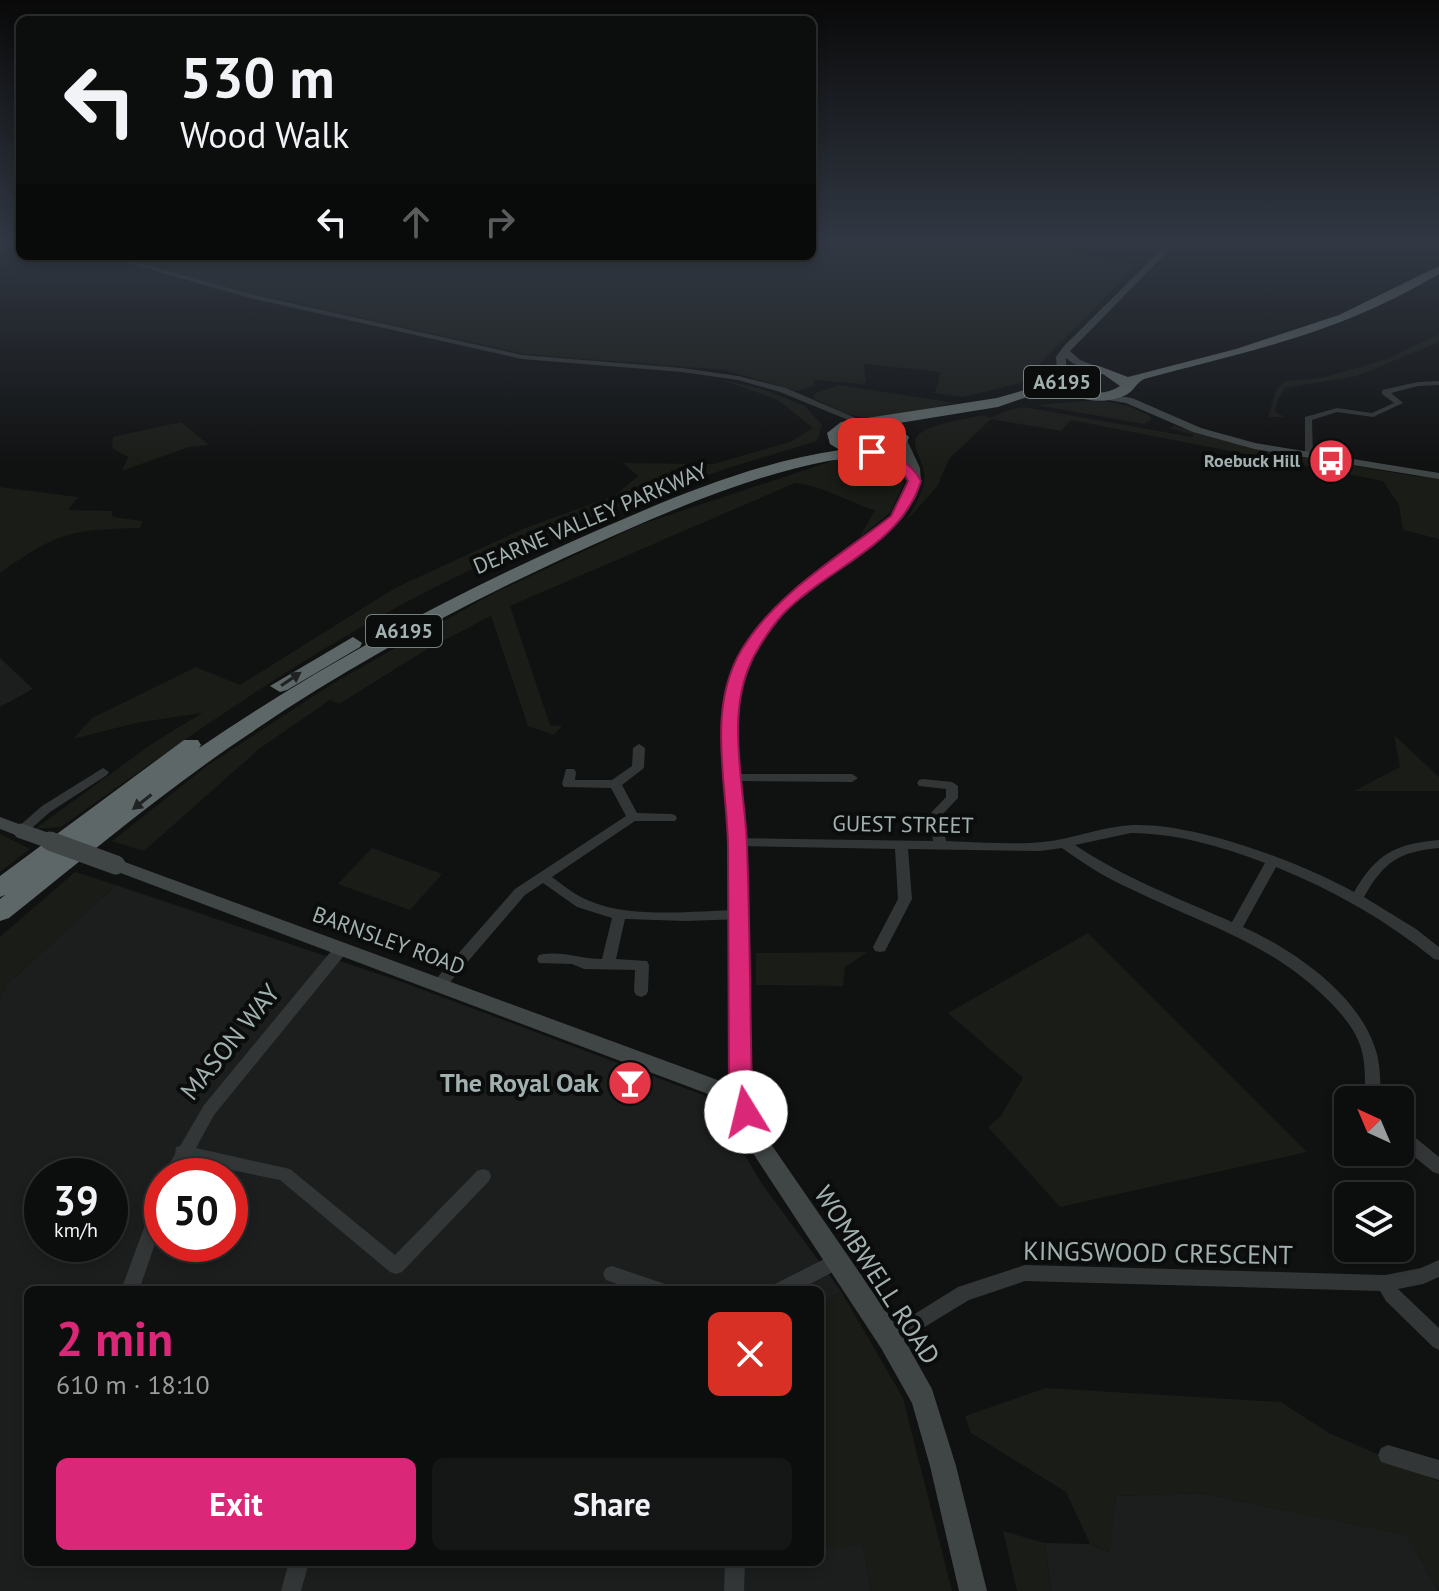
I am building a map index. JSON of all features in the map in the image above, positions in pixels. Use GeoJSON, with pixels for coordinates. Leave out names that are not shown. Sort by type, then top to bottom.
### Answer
{"type":"FeatureCollection","features":[{"type":"Feature","properties":{"kind":"highway","name":"A6195"},"geometry":{"type":"LineString","coordinates":[[833,435],[840,427],[863,422],[925,416],[1038,391],[1072,371],[1150,366],[1321,316]]}},
{"type":"Feature","properties":{"kind":"highway","name":"A6195"},"geometry":{"type":"LineString","coordinates":[[866,452],[896,447],[902,438],[926,424],[1019,403],[1121,393],[1139,376],[1240,352],[1346,316]]}},
{"type":"Feature","properties":{"kind":"highway","name":"A6195"},"geometry":{"type":"LineString","coordinates":[[1097,370],[1117,375],[1128,384]]}},
{"type":"Feature","properties":{"kind":"highway","name":"A6195"},"geometry":{"type":"LineString","coordinates":[[1061,379],[1075,391],[1098,396]]}},
{"type":"Feature","properties":{"kind":"highway"},"geometry":{"type":"LineString","coordinates":[[863,422],[893,428],[902,438]]}},
{"type":"Feature","properties":{"kind":"highway"},"geometry":{"type":"LineString","coordinates":[[833,435],[841,446],[866,452]]}},
{"type":"Feature","properties":{"kind":"highway","name":"DEARNE VALLEY PARKWAY"},"geometry":{"type":"LineString","coordinates":[[0,888],[184,750],[308,667],[420,606],[511,559],[592,524],[678,491],[814,448],[827,443],[833,435]]}},
{"type":"Feature","properties":{"kind":"highway","name":"DEARNE VALLEY PARKWAY"},"geometry":{"type":"LineString","coordinates":[[0,912],[190,764],[313,683],[435,613],[550,556],[645,516],[791,466],[866,452]]}},
{"type":"Feature","properties":{"kind":"main road"},"geometry":{"type":"LineString","coordinates":[[1061,379],[1061,357],[1099,316]]}},
{"type":"Feature","properties":{"kind":"main road"},"geometry":{"type":"LineString","coordinates":[[1066,353],[1081,365],[1097,370]]}},
{"type":"Feature","properties":{"kind":"main road"},"geometry":{"type":"LineString","coordinates":[[1128,384],[1136,398],[1149,409]]}},
{"type":"Feature","properties":{"kind":"main road"},"geometry":{"type":"LineString","coordinates":[[1098,396],[1122,399],[1197,430],[1309,456],[1439,476]]}},
{"type":"Feature","properties":{"kind":"main road"},"geometry":{"type":"LineString","coordinates":[[902,438],[914,468],[915,481]]}},
{"type":"Feature","properties":{"kind":"main road"},"geometry":{"type":"LineString","coordinates":[[866,452],[904,467],[915,481]]}},
{"type":"Feature","properties":{"kind":"main road","name":"WOMBWELL ROAD"},"geometry":{"type":"LineString","coordinates":[[915,481],[910,497],[896,519],[778,610],[749,651],[733,693],[730,756],[737,842],[740,1090],[752,1134],[890,1339],[923,1398],[973,1591]]}},
{"type":"Feature","properties":{"kind":"main road","name":"BARNSLEY ROAD"},"geometry":{"type":"LineString","coordinates":[[0,823],[723,1091],[740,1090]]}},
{"type":"Feature","properties":{"kind":"street"},"geometry":{"type":"LineString","coordinates":[[340,316],[522,357],[738,378],[783,390],[863,422]]}},
{"type":"Feature","properties":{"kind":"street"},"geometry":{"type":"LineString","coordinates":[[1309,456],[1308,419],[1337,410],[1373,415],[1399,403],[1385,392],[1418,384],[1439,383]]}},
{"type":"Feature","properties":{"kind":"street"},"geometry":{"type":"LineString","coordinates":[[815,405],[833,435]]}},
{"type":"Feature","properties":{"kind":"street"},"geometry":{"type":"LineString","coordinates":[[570,772],[568,784],[615,784],[638,768],[639,748]]}},
{"type":"Feature","properties":{"kind":"street"},"geometry":{"type":"LineString","coordinates":[[21,831],[46,809],[103,772]]}},
{"type":"Feature","properties":{"kind":"street"},"geometry":{"type":"LineString","coordinates":[[733,778],[852,778]]}},
{"type":"Feature","properties":{"kind":"street"},"geometry":{"type":"LineString","coordinates":[[923,783],[952,786],[952,798],[935,815],[940,845]]}},
{"type":"Feature","properties":{"kind":"street"},"geometry":{"type":"LineString","coordinates":[[615,784],[633,817]]}},
{"type":"Feature","properties":{"kind":"street"},"geometry":{"type":"LineString","coordinates":[[440,984],[520,892],[633,817],[671,818]]}},
{"type":"Feature","properties":{"kind":"street","name":"GUEST STREET"},"geometry":{"type":"LineString","coordinates":[[737,842],[1067,845],[1139,828],[1202,840],[1272,862]]}},
{"type":"Feature","properties":{"kind":"street"},"geometry":{"type":"LineString","coordinates":[[880,947],[905,899],[901,844]]}},
{"type":"Feature","properties":{"kind":"street"},"geometry":{"type":"LineString","coordinates":[[1358,897],[1371,873],[1385,857],[1405,848],[1439,844]]}},
{"type":"Feature","properties":{"kind":"street"},"geometry":{"type":"LineString","coordinates":[[1067,845],[1156,895],[1236,927],[1307,970],[1353,1018],[1368,1048],[1372,1086]]}},
{"type":"Feature","properties":{"kind":"street"},"geometry":{"type":"LineString","coordinates":[[1236,927],[1272,862],[1358,897],[1439,955]]}},
{"type":"Feature","properties":{"kind":"street"},"geometry":{"type":"LineString","coordinates":[[543,876],[594,908],[620,913],[738,915]]}},
{"type":"Feature","properties":{"kind":"street"},"geometry":{"type":"LineString","coordinates":[[608,963],[620,913]]}},
{"type":"Feature","properties":{"kind":"street","name":"MASON WAY"},"geometry":{"type":"LineString","coordinates":[[179,1158],[221,1095],[342,948]]}},
{"type":"Feature","properties":{"kind":"street"},"geometry":{"type":"LineString","coordinates":[[544,959],[642,965],[641,991]]}},
{"type":"Feature","properties":{"kind":"street"},"geometry":{"type":"LineString","coordinates":[[1414,1146],[1439,1167]]}},
{"type":"Feature","properties":{"kind":"street"},"geometry":{"type":"LineString","coordinates":[[182,1152],[284,1174],[396,1266],[483,1176]]}},
{"type":"Feature","properties":{"kind":"street"},"geometry":{"type":"LineString","coordinates":[[131,1286],[144,1251]]}},
{"type":"Feature","properties":{"kind":"street"},"geometry":{"type":"LineString","coordinates":[[789,1286],[836,1261]]}},
{"type":"Feature","properties":{"kind":"street","name":"KINGSWOOD CRESCENT"},"geometry":{"type":"LineString","coordinates":[[890,1339],[964,1293],[1025,1273],[1385,1283],[1423,1276],[1439,1268]]}},
{"type":"Feature","properties":{"kind":"street"},"geometry":{"type":"LineString","coordinates":[[612,1274],[647,1286]]}},
{"type":"Feature","properties":{"kind":"street"},"geometry":{"type":"LineString","coordinates":[[1385,1283],[1392,1295],[1439,1341]]}},
{"type":"Feature","properties":{"kind":"street"},"geometry":{"type":"LineString","coordinates":[[1388,1455],[1439,1470]]}},
{"type":"Feature","properties":{"kind":"street"},"geometry":{"type":"LineString","coordinates":[[291,1591],[298,1566]]}},
{"type":"Feature","properties":{"kind":"street"},"geometry":{"type":"LineString","coordinates":[[734,1591],[735,1566]]}},
{"type":"Feature","properties":{"kind":"shaded area"},"geometry":{"type":"Polygon","coordinates":[[[355,316],[1087,316],[1021,383],[963,397],[935,393],[941,372],[864,364],[866,382],[863,384],[813,380],[815,385],[797,391],[725,370],[525,354],[355,316]]]}},
{"type":"Feature","properties":{"kind":"shaded area"},"geometry":{"type":"Polygon","coordinates":[[[1439,334],[1439,342],[1357,376],[1285,388],[1275,412],[1285,417],[1268,417],[1277,388],[1285,381],[1322,378],[1387,359],[1439,334]]]}},
{"type":"Feature","properties":{"kind":"shaded area"},"geometry":{"type":"Polygon","coordinates":[[[720,379],[765,390],[805,406],[822,425],[817,441],[636,500],[460,575],[356,630],[255,692],[61,827],[35,829],[153,743],[202,713],[136,723],[73,739],[92,718],[196,667],[240,685],[395,588],[525,528],[614,496],[638,476],[623,463],[713,464],[790,442],[813,428],[778,400],[720,379]]]}},
{"type":"Feature","properties":{"kind":"shaded area"},"geometry":{"type":"Polygon","coordinates":[[[839,385],[955,403],[902,416],[874,418],[848,414],[813,398],[815,393],[839,385]]]}},
{"type":"Feature","properties":{"kind":"shaded area"},"geometry":{"type":"Polygon","coordinates":[[[1086,401],[1127,406],[1150,416],[1151,420],[1144,424],[1036,405],[1086,401]]]}},
{"type":"Feature","properties":{"kind":"shaded area"},"geometry":{"type":"Polygon","coordinates":[[[1024,407],[1194,435],[1168,428],[1175,426],[1253,449],[1439,478],[1439,539],[1403,530],[1399,505],[1383,481],[1071,420],[1061,431],[991,419],[949,459],[937,487],[907,520],[919,498],[924,479],[915,446],[917,436],[943,424],[983,415],[991,418],[1024,407]]]}},
{"type":"Feature","properties":{"kind":"shaded area"},"geometry":{"type":"Polygon","coordinates":[[[181,422],[209,445],[189,447],[122,471],[128,457],[112,448],[113,437],[181,422]]]}},
{"type":"Feature","properties":{"kind":"shaded area"},"geometry":{"type":"Polygon","coordinates":[[[862,426],[886,430],[892,437],[891,441],[879,447],[866,448],[841,438],[848,428],[862,426]]]}},
{"type":"Feature","properties":{"kind":"shaded area"},"geometry":{"type":"Polygon","coordinates":[[[863,458],[887,466],[904,483],[891,512],[859,538],[875,510],[816,487],[795,483],[510,606],[550,725],[562,726],[554,735],[528,726],[491,616],[429,648],[339,704],[330,700],[259,749],[144,851],[112,841],[208,765],[335,682],[494,593],[642,524],[835,460],[863,458]]]}},
{"type":"Feature","properties":{"kind":"shaded area"},"geometry":{"type":"Polygon","coordinates":[[[0,487],[78,497],[68,510],[111,511],[113,517],[143,521],[140,528],[80,532],[51,541],[0,573],[0,487]]]}},
{"type":"Feature","properties":{"kind":"shaded area"},"geometry":{"type":"Polygon","coordinates":[[[0,658],[33,689],[0,707],[0,658]]]}},
{"type":"Feature","properties":{"kind":"shaded area"},"geometry":{"type":"Polygon","coordinates":[[[1394,735],[1439,777],[1439,791],[1354,791],[1400,767],[1394,735]]]}},
{"type":"Feature","properties":{"kind":"shaded area"},"geometry":{"type":"Polygon","coordinates":[[[0,834],[30,849],[0,872],[0,834]]]}},
{"type":"Feature","properties":{"kind":"shaded area"},"geometry":{"type":"Polygon","coordinates":[[[372,848],[442,874],[410,910],[338,884],[372,848]]]}},
{"type":"Feature","properties":{"kind":"shaded area"},"geometry":{"type":"Polygon","coordinates":[[[75,872],[116,885],[7,984],[0,998],[0,937],[75,872]]]}},
{"type":"Feature","properties":{"kind":"shaded area"},"geometry":{"type":"Polygon","coordinates":[[[116,885],[405,983],[711,1098],[762,1184],[841,1291],[824,1302],[824,1286],[24,1286],[24,1566],[824,1566],[824,1549],[863,1544],[871,1591],[0,1591],[0,998],[7,984],[116,885]]]}},
{"type":"Feature","properties":{"kind":"shaded area"},"geometry":{"type":"Polygon","coordinates":[[[1088,933],[1307,1152],[1060,1207],[988,1127],[1000,1117],[1023,1078],[948,1013],[1088,933]]]}},
{"type":"Feature","properties":{"kind":"shaded area"},"geometry":{"type":"Polygon","coordinates":[[[868,952],[845,967],[843,986],[756,985],[756,953],[868,952]]]}},
{"type":"Feature","properties":{"kind":"shaded area"},"geometry":{"type":"Polygon","coordinates":[[[841,1291],[903,1398],[952,1591],[871,1591],[863,1545],[824,1549],[824,1302],[841,1291]]]}},
{"type":"Feature","properties":{"kind":"shaded area"},"geometry":{"type":"Polygon","coordinates":[[[1046,1388],[1281,1402],[1329,1433],[1439,1481],[1439,1590],[1406,1535],[1201,1493],[1116,1496],[1110,1552],[1090,1544],[1066,1492],[971,1433],[965,1416],[1046,1388]]]}},
{"type":"Feature","properties":{"kind":"shaded area"},"geometry":{"type":"Polygon","coordinates":[[[1201,1493],[1407,1535],[1439,1591],[1051,1591],[1045,1543],[1090,1544],[1109,1552],[1116,1496],[1201,1493]]]}},
{"type":"Feature","properties":{"kind":"shaded area"},"geometry":{"type":"Polygon","coordinates":[[[1003,1531],[1045,1543],[1051,1591],[1017,1591],[1003,1531]]]}},
{"type":"Feature","properties":{"kind":"place","name":"Roebuck Hill"},"geometry":{"type":"Point","coordinates":[1331,461]}},
{"type":"Feature","properties":{"kind":"place","name":"The Royal Oak"},"geometry":{"type":"Point","coordinates":[630,1083]}},
{"type":"Feature","properties":{"kind":"route"},"geometry":{"type":"LineString","coordinates":[[746,1112],[740,1090],[737,842],[730,756],[733,693],[749,651],[778,610],[857,553],[896,519],[910,497],[915,481],[909,472],[895,461],[872,452]]}}]}
